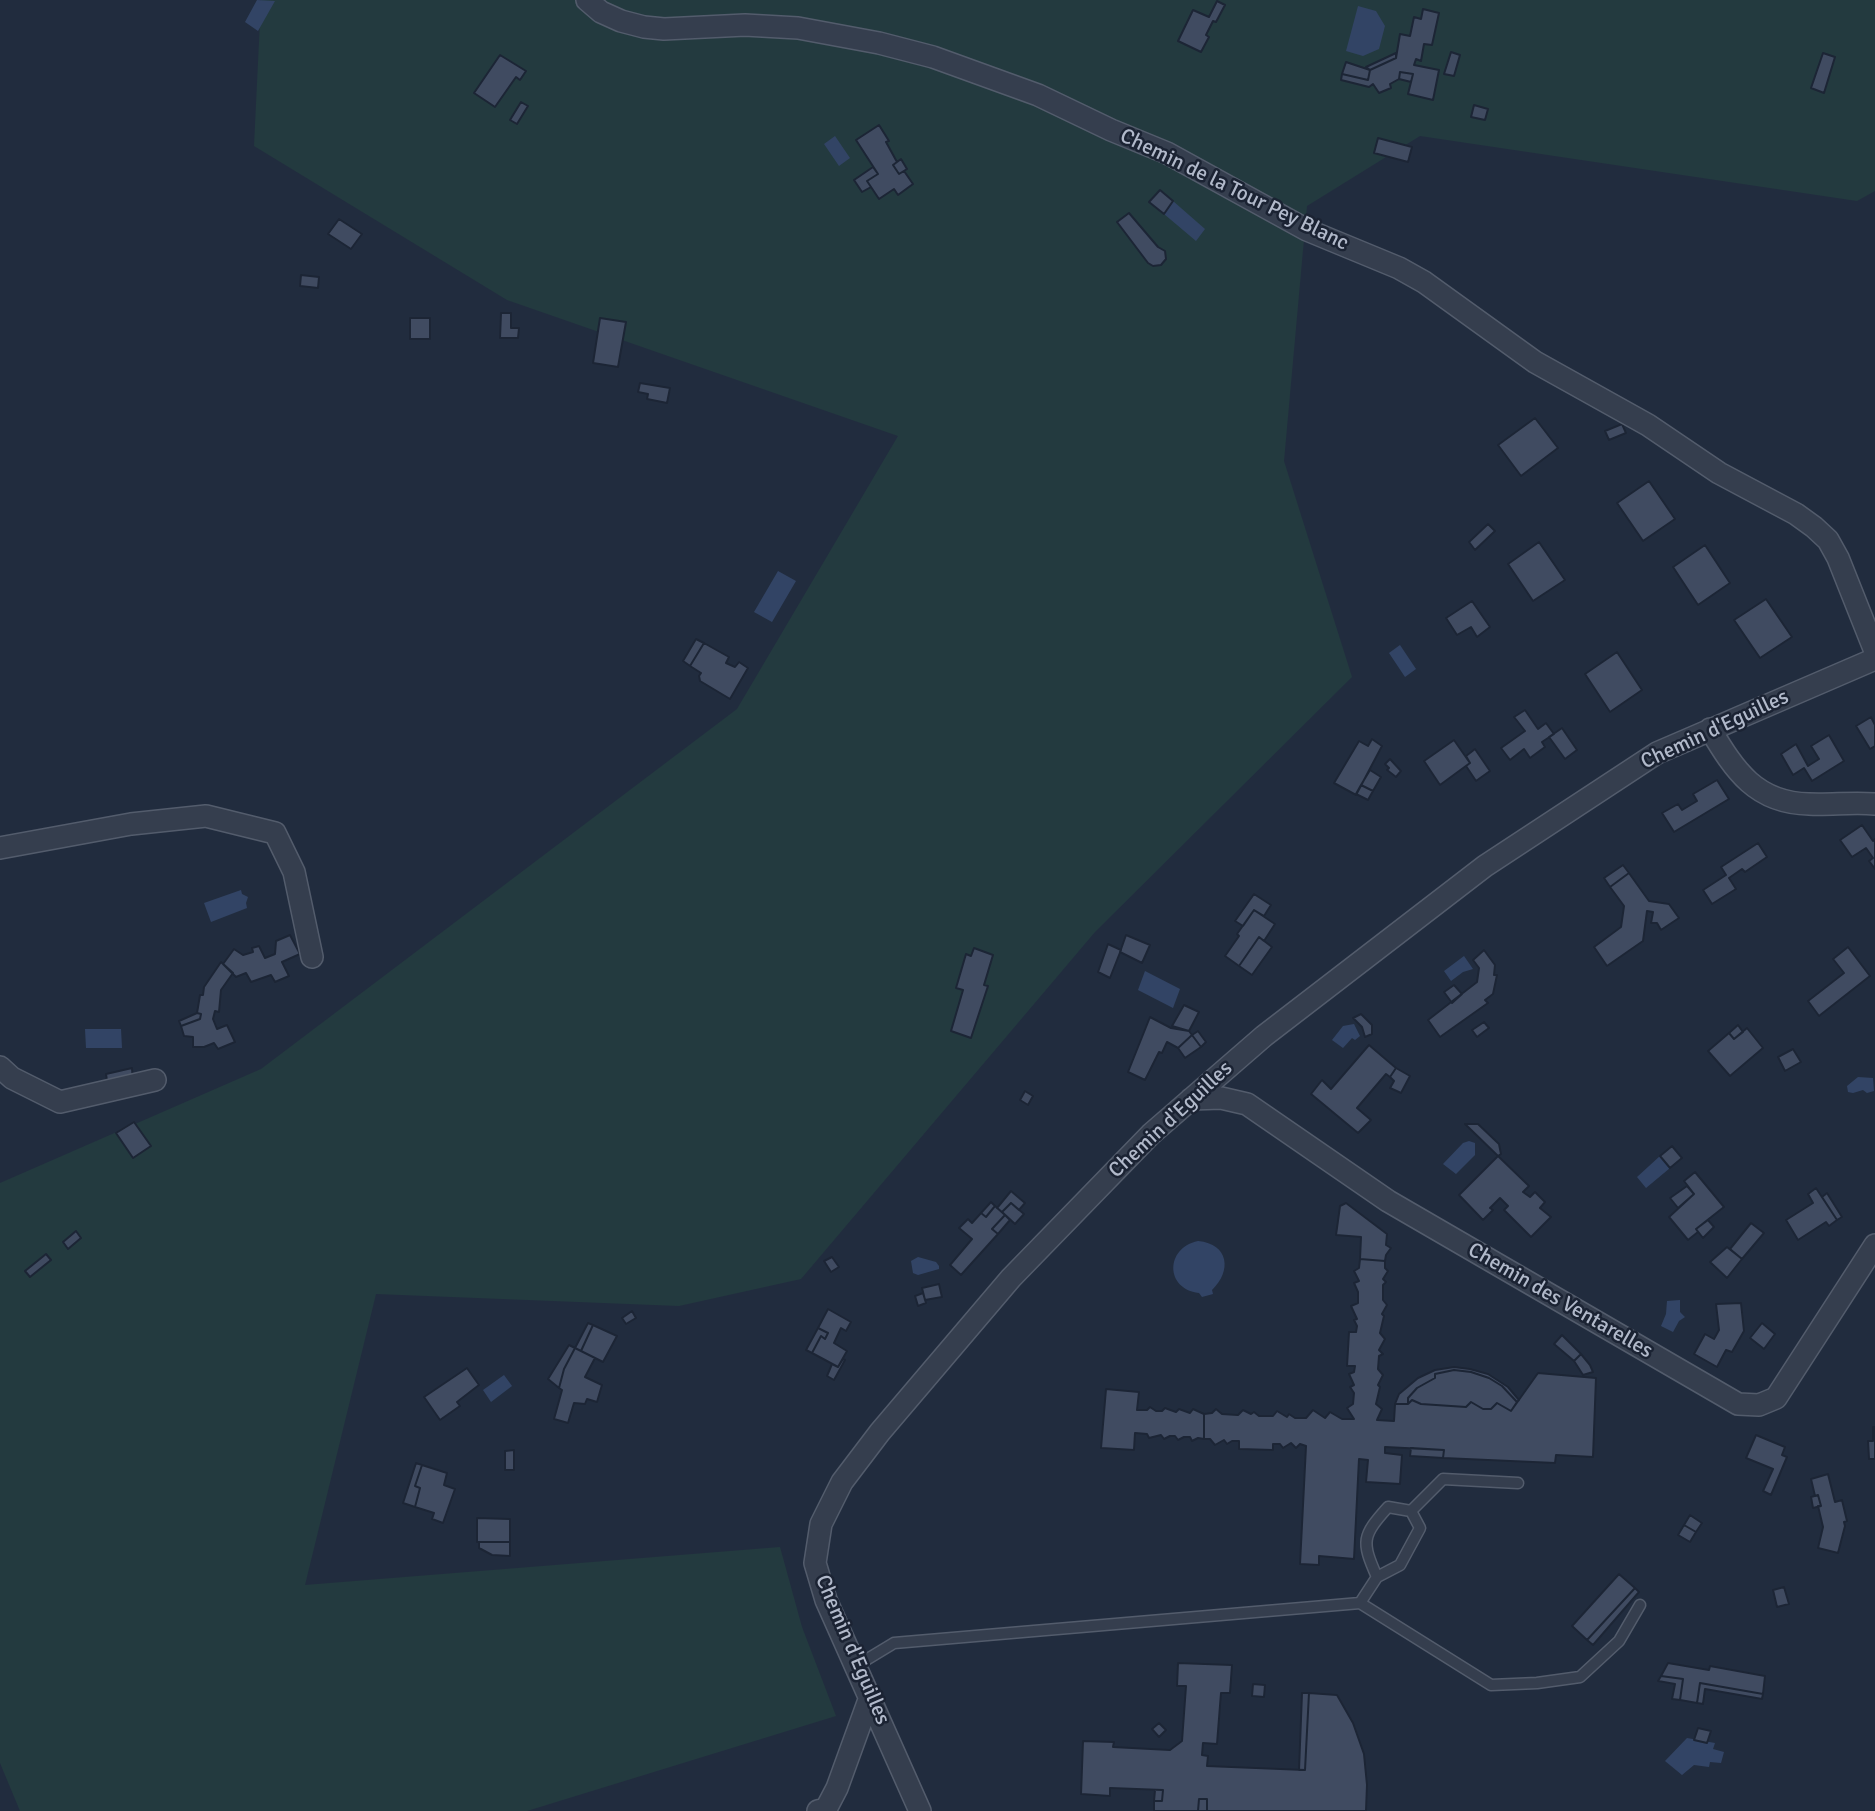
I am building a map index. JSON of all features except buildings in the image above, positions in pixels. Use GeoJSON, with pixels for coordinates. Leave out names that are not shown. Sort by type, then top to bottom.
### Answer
{"type":"FeatureCollection","features":[{"type":"Feature","properties":{"kind":"street","name":"Chemin de la Tour Pey Blanc"},"geometry":{"type":"LineString","coordinates":[[587,0],[601,12],[644,27],[664,29],[745,24],[798,28],[878,43],[933,57],[1038,95],[1167,153],[1307,230],[1399,268],[1424,282],[1535,362],[1648,425],[1719,473],[1796,514],[1814,527],[1828,540],[1838,558],[1875,651]]}},
{"type":"Feature","properties":{"kind":"street","name":"Chemin d'Eguilles"},"geometry":{"type":"LineString","coordinates":[[920,1811],[826,1600],[815,1563],[821,1524],[842,1482],[880,1432],[1011,1278],[1151,1134],[1264,1036],[1486,866],[1657,753],[1875,659]]}},
{"type":"Feature","properties":{"kind":"street"},"geometry":{"type":"LineString","coordinates":[[1710,729],[1730,762],[1753,787],[1773,799],[1806,804],[1875,804]]}},
{"type":"Feature","properties":{"kind":"street"},"geometry":{"type":"LineString","coordinates":[[0,848],[131,824],[206,816],[275,833],[294,872],[312,957]]}},
{"type":"Feature","properties":{"kind":"street"},"geometry":{"type":"LineString","coordinates":[[0,1067],[12,1078],[60,1102],[155,1080]]}},
{"type":"Feature","properties":{"kind":"street","name":"Chemin des Ventarelles"},"geometry":{"type":"LineString","coordinates":[[1191,1099],[1220,1098],[1247,1104],[1388,1201],[1738,1404],[1759,1405],[1776,1398],[1875,1245]]}},
{"type":"Feature","properties":{"kind":"street"},"geometry":{"type":"LineString","coordinates":[[818,1811],[826,1809],[837,1788],[870,1697]]}},
{"type":"Feature","properties":{"kind":"lane"},"geometry":{"type":"LineString","coordinates":[[1411,1511],[1443,1479],[1518,1483]]}},
{"type":"Feature","properties":{"kind":"lane"},"geometry":{"type":"LineString","coordinates":[[1377,1577],[1365,1552],[1370,1527],[1388,1507],[1411,1511]]}},
{"type":"Feature","properties":{"kind":"lane"},"geometry":{"type":"LineString","coordinates":[[1360,1603],[1377,1577],[1400,1565],[1420,1528],[1411,1511]]}},
{"type":"Feature","properties":{"kind":"lane"},"geometry":{"type":"LineString","coordinates":[[856,1666],[894,1643],[1360,1603],[1491,1685],[1537,1683],[1580,1677],[1619,1641],[1640,1605]]}},
{"type":"Feature","properties":{"kind":"green space"},"geometry":{"type":"Polygon","coordinates":[[[261,0],[1875,0],[1875,191],[1857,201],[1420,136],[1307,206],[1284,461],[1352,677],[1095,932],[801,1279],[679,1306],[376,1294],[305,1585],[780,1547],[802,1627],[836,1716],[527,1811],[20,1811],[0,1763],[0,1183],[261,1069],[737,709],[898,436],[507,300],[254,146],[261,0]]]}},
{"type":"Feature","properties":{"kind":"water"},"geometry":{"type":"Polygon","coordinates":[[[257,0],[275,1],[258,31],[245,22],[257,0]]]}},
{"type":"Feature","properties":{"kind":"water"},"geometry":{"type":"Polygon","coordinates":[[[1358,6],[1376,11],[1385,26],[1379,49],[1363,56],[1346,51],[1358,6]]]}},
{"type":"Feature","properties":{"kind":"water"},"geometry":{"type":"Polygon","coordinates":[[[835,136],[850,158],[839,166],[824,144],[835,136]]]}},
{"type":"Feature","properties":{"kind":"water"},"geometry":{"type":"Polygon","coordinates":[[[1173,201],[1205,229],[1196,241],[1164,214],[1173,201]]]}},
{"type":"Feature","properties":{"kind":"water"},"geometry":{"type":"Polygon","coordinates":[[[778,571],[796,581],[772,622],[754,612],[778,571]]]}},
{"type":"Feature","properties":{"kind":"water"},"geometry":{"type":"Polygon","coordinates":[[[1400,645],[1416,669],[1405,677],[1389,653],[1400,645]]]}},
{"type":"Feature","properties":{"kind":"water"},"geometry":{"type":"Polygon","coordinates":[[[241,890],[242,894],[248,897],[247,908],[211,922],[204,903],[241,890]]]}},
{"type":"Feature","properties":{"kind":"water"},"geometry":{"type":"Polygon","coordinates":[[[1464,956],[1473,969],[1463,972],[1451,981],[1444,971],[1464,956]]]}},
{"type":"Feature","properties":{"kind":"water"},"geometry":{"type":"Polygon","coordinates":[[[1145,971],[1180,989],[1173,1008],[1138,990],[1145,971]]]}},
{"type":"Feature","properties":{"kind":"water"},"geometry":{"type":"Polygon","coordinates":[[[1354,1024],[1360,1036],[1355,1040],[1352,1038],[1343,1048],[1332,1040],[1343,1026],[1354,1024]]]}},
{"type":"Feature","properties":{"kind":"water"},"geometry":{"type":"Polygon","coordinates":[[[85,1029],[121,1029],[122,1048],[86,1048],[85,1029]]]}},
{"type":"Feature","properties":{"kind":"water"},"geometry":{"type":"Polygon","coordinates":[[[1858,1077],[1873,1078],[1874,1091],[1848,1092],[1847,1086],[1858,1077]]]}},
{"type":"Feature","properties":{"kind":"water"},"geometry":{"type":"Polygon","coordinates":[[[1463,1143],[1475,1143],[1475,1155],[1456,1174],[1443,1164],[1463,1143]]]}},
{"type":"Feature","properties":{"kind":"water"},"geometry":{"type":"Polygon","coordinates":[[[1660,1156],[1670,1168],[1646,1188],[1637,1177],[1660,1156]]]}},
{"type":"Feature","properties":{"kind":"water"},"geometry":{"type":"Polygon","coordinates":[[[1198,1241],[1216,1247],[1225,1267],[1223,1275],[1212,1290],[1213,1294],[1202,1297],[1180,1284],[1173,1268],[1179,1252],[1198,1241]]]}},
{"type":"Feature","properties":{"kind":"water"},"geometry":{"type":"Polygon","coordinates":[[[918,1257],[936,1262],[939,1269],[918,1275],[913,1273],[911,1261],[918,1257]]]}},
{"type":"Feature","properties":{"kind":"water"},"geometry":{"type":"Polygon","coordinates":[[[1680,1300],[1680,1312],[1685,1317],[1679,1321],[1673,1332],[1661,1326],[1667,1301],[1680,1300]]]}},
{"type":"Feature","properties":{"kind":"water"},"geometry":{"type":"Polygon","coordinates":[[[504,1375],[512,1386],[491,1402],[483,1390],[504,1375]]]}},
{"type":"Feature","properties":{"kind":"water"},"geometry":{"type":"Polygon","coordinates":[[[1687,1738],[1715,1743],[1713,1749],[1724,1752],[1721,1763],[1710,1762],[1709,1767],[1694,1765],[1682,1775],[1665,1761],[1687,1738]]]}}]}
